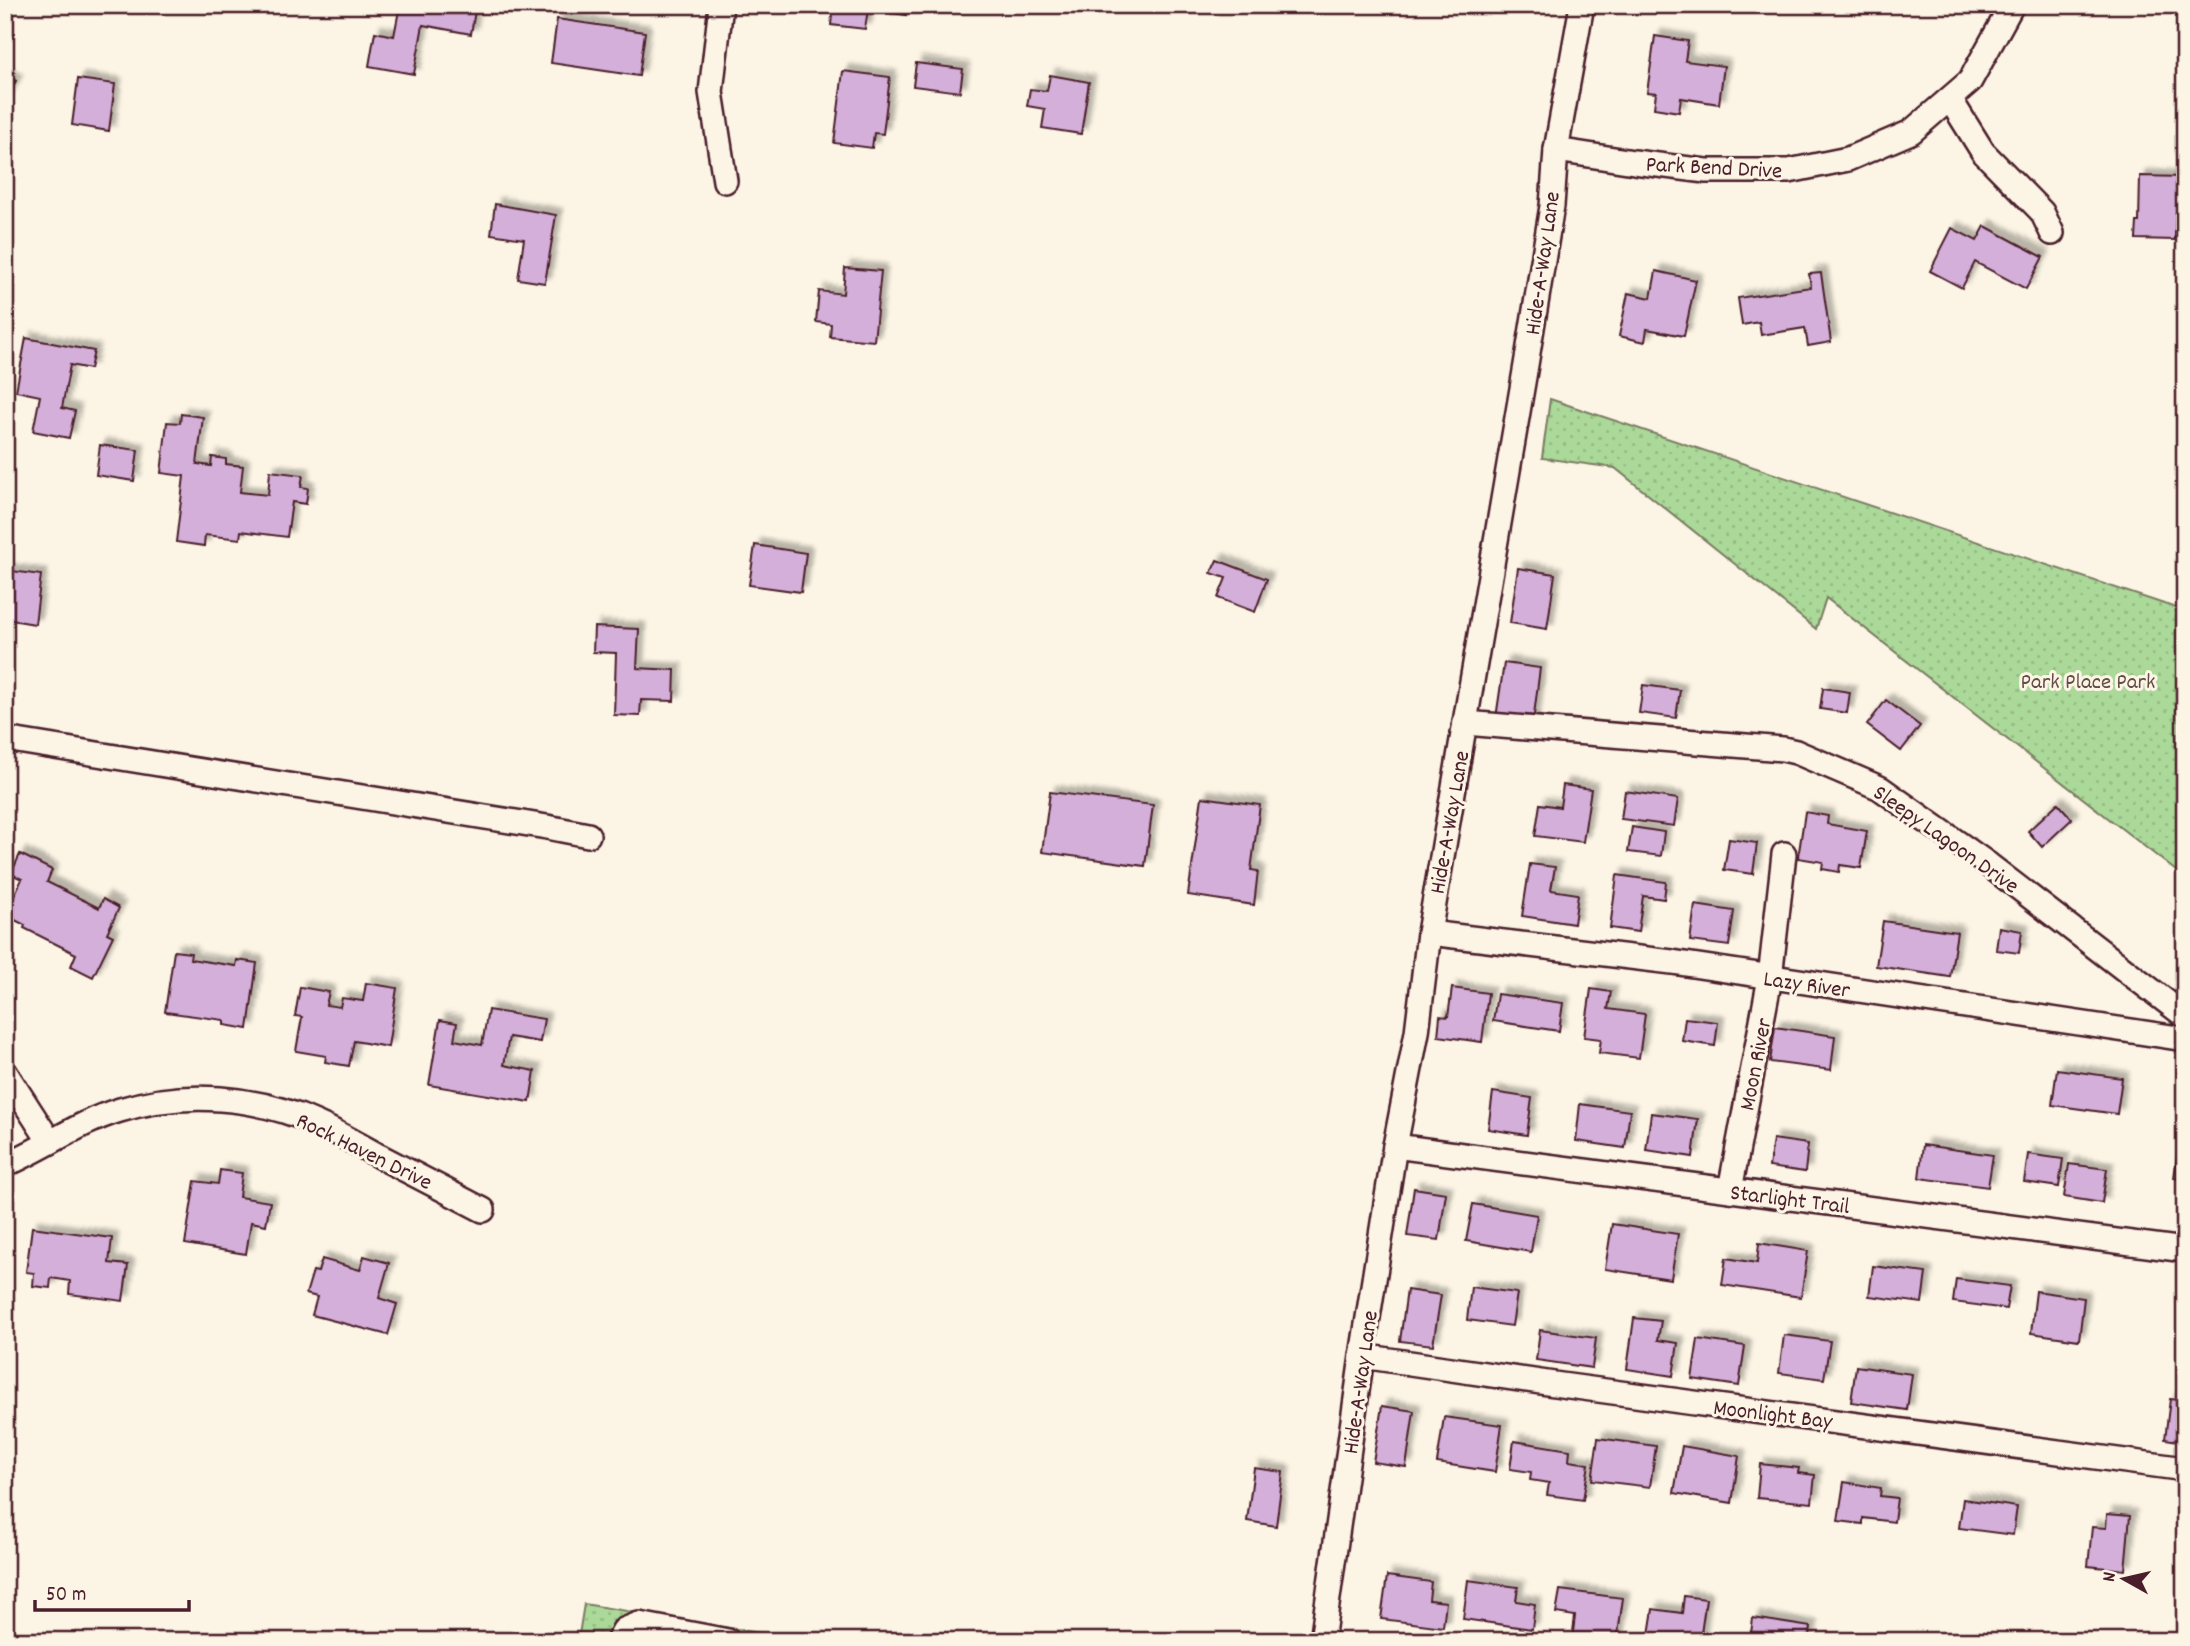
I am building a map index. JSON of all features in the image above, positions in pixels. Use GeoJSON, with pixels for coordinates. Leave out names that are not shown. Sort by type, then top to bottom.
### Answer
{"type":"FeatureCollection","features":[{"type":"Feature","properties":{"kind":"street"},"geometry":{"type":"LineString","coordinates":[[721,5],[711,93],[725,181]]}},
{"type":"Feature","properties":{"kind":"street","name":"Hide-A-Way Lane"},"geometry":{"type":"LineString","coordinates":[[1322,1641],[1395,1146],[1417,1032],[1429,933],[1539,285],[1552,206],[1556,150],[1582,5]]}},
{"type":"Feature","properties":{"kind":"street","name":"Park Bend Drive"},"geometry":{"type":"LineString","coordinates":[[1556,150],[1706,170],[1789,171],[1848,159],[1911,132],[1970,81],[2012,5]]}},
{"type":"Feature","properties":{"kind":"street"},"geometry":{"type":"LineString","coordinates":[[1950,99],[1983,152],[2042,212],[2052,233]]}},
{"type":"Feature","properties":{"kind":"street","name":"Sleepy Lagoon Drive"},"geometry":{"type":"LineString","coordinates":[[1465,723],[1796,752],[1880,788],[1989,865],[2185,1016]]}},
{"type":"Feature","properties":{"kind":"street"},"geometry":{"type":"LineString","coordinates":[[5,738],[588,835]]}},
{"type":"Feature","properties":{"kind":"street","name":"Moon River"},"geometry":{"type":"LineString","coordinates":[[1730,1190],[1770,978],[1784,854]]}},
{"type":"Feature","properties":{"kind":"street","name":"Lazy River"},"geometry":{"type":"LineString","coordinates":[[1429,933],[1672,962],[2185,1039]]}},
{"type":"Feature","properties":{"kind":"street"},"geometry":{"type":"LineString","coordinates":[[5,1072],[50,1142]]}},
{"type":"Feature","properties":{"kind":"street","name":"Rock Haven Drive"},"geometry":{"type":"LineString","coordinates":[[5,1165],[95,1118],[147,1103],[187,1098],[238,1100],[274,1108],[318,1124],[483,1210]]}},
{"type":"Feature","properties":{"kind":"street","name":"Starlight Trail"},"geometry":{"type":"LineString","coordinates":[[1395,1146],[2185,1250]]}},
{"type":"Feature","properties":{"kind":"street","name":"Moonlight Bay"},"geometry":{"type":"LineString","coordinates":[[1362,1356],[2185,1469]]}},
{"type":"Feature","properties":{"kind":"street"},"geometry":{"type":"LineString","coordinates":[[618,1641],[624,1630],[639,1624],[727,1641]]}},
{"type":"Feature","properties":{"kind":"green space","name":"Park Place Park"},"geometry":{"type":"Polygon","coordinates":[[[1550,399],[2185,611],[2185,878],[1826,598],[1816,629],[1615,468],[1542,458],[1550,399]]]}},
{"type":"Feature","properties":{"kind":"green space"},"geometry":{"type":"Polygon","coordinates":[[[584,1604],[808,1641],[578,1641],[584,1604]]]}},
{"type":"Feature","properties":{"kind":"building"},"geometry":{"type":"Polygon","coordinates":[[[400,5],[476,5],[471,34],[423,25],[414,74],[369,66],[375,32],[394,36],[400,5]]]}},
{"type":"Feature","properties":{"kind":"building"},"geometry":{"type":"Polygon","coordinates":[[[833,5],[907,5],[906,15],[868,9],[865,29],[831,25],[833,5]]]}},
{"type":"Feature","properties":{"kind":"building"},"geometry":{"type":"Polygon","coordinates":[[[557,19],[645,32],[639,76],[551,63],[557,19]]]}},
{"type":"Feature","properties":{"kind":"building"},"geometry":{"type":"Polygon","coordinates":[[[1655,36],[1688,41],[1685,61],[1724,66],[1719,104],[1681,98],[1679,112],[1654,108],[1656,93],[1647,92],[1655,36]]]}},
{"type":"Feature","properties":{"kind":"building"},"geometry":{"type":"Polygon","coordinates":[[[916,63],[963,69],[960,92],[913,86],[916,63]]]}},
{"type":"Feature","properties":{"kind":"building"},"geometry":{"type":"Polygon","coordinates":[[[843,71],[890,77],[883,134],[874,133],[872,148],[834,143],[843,71]]]}},
{"type":"Feature","properties":{"kind":"building"},"geometry":{"type":"Polygon","coordinates":[[[5,75],[16,81],[5,100],[5,75]]]}},
{"type":"Feature","properties":{"kind":"building"},"geometry":{"type":"Polygon","coordinates":[[[1050,75],[1089,82],[1081,134],[1042,128],[1045,109],[1027,106],[1030,89],[1047,91],[1050,75]]]}},
{"type":"Feature","properties":{"kind":"building"},"geometry":{"type":"Polygon","coordinates":[[[78,79],[115,84],[109,131],[72,125],[78,79]]]}},
{"type":"Feature","properties":{"kind":"building"},"geometry":{"type":"Polygon","coordinates":[[[2140,176],[2185,177],[2185,213],[2176,213],[2175,240],[2136,239],[2140,176]]]}},
{"type":"Feature","properties":{"kind":"building"},"geometry":{"type":"Polygon","coordinates":[[[495,204],[556,215],[545,283],[518,279],[524,239],[491,234],[495,204]]]}},
{"type":"Feature","properties":{"kind":"building"},"geometry":{"type":"Polygon","coordinates":[[[1985,226],[2043,257],[2026,289],[1975,262],[1962,288],[1930,271],[1952,228],[1977,241],[1985,226]]]}},
{"type":"Feature","properties":{"kind":"building"},"geometry":{"type":"Polygon","coordinates":[[[845,268],[881,271],[874,341],[830,337],[831,324],[816,322],[819,291],[843,294],[845,268]]]}},
{"type":"Feature","properties":{"kind":"building"},"geometry":{"type":"Polygon","coordinates":[[[1656,271],[1696,280],[1684,336],[1647,329],[1645,342],[1619,336],[1628,293],[1651,298],[1656,271]]]}},
{"type":"Feature","properties":{"kind":"building"},"geometry":{"type":"Polygon","coordinates":[[[1821,273],[1831,342],[1808,346],[1805,328],[1761,335],[1759,322],[1742,325],[1738,298],[1811,287],[1809,274],[1821,273]]]}},
{"type":"Feature","properties":{"kind":"building"},"geometry":{"type":"Polygon","coordinates":[[[26,338],[94,351],[90,369],[70,365],[62,408],[75,411],[69,438],[33,431],[40,396],[16,391],[26,338]]]}},
{"type":"Feature","properties":{"kind":"building"},"geometry":{"type":"Polygon","coordinates":[[[181,414],[203,417],[197,464],[211,466],[212,457],[226,459],[226,464],[243,466],[240,492],[268,495],[270,471],[303,475],[301,487],[308,488],[306,504],[292,502],[287,537],[241,531],[240,539],[205,535],[204,546],[176,542],[184,476],[161,473],[167,422],[180,423],[181,414]]]}},
{"type":"Feature","properties":{"kind":"building"},"geometry":{"type":"Polygon","coordinates":[[[100,445],[138,450],[134,481],[96,475],[100,445]]]}},
{"type":"Feature","properties":{"kind":"building"},"geometry":{"type":"Polygon","coordinates":[[[755,545],[806,553],[801,592],[749,585],[755,545]]]}},
{"type":"Feature","properties":{"kind":"building"},"geometry":{"type":"Polygon","coordinates":[[[1217,560],[1267,579],[1255,612],[1218,598],[1226,578],[1211,573],[1217,560]]]}},
{"type":"Feature","properties":{"kind":"building"},"geometry":{"type":"Polygon","coordinates":[[[1518,568],[1555,574],[1547,629],[1510,623],[1518,568]]]}},
{"type":"Feature","properties":{"kind":"building"},"geometry":{"type":"Polygon","coordinates":[[[5,570],[41,575],[35,624],[5,619],[5,570]]]}},
{"type":"Feature","properties":{"kind":"building"},"geometry":{"type":"Polygon","coordinates":[[[594,627],[639,629],[637,668],[675,670],[674,701],[641,700],[640,716],[614,715],[616,653],[593,652],[594,627]]]}},
{"type":"Feature","properties":{"kind":"building"},"geometry":{"type":"Polygon","coordinates":[[[1504,663],[1540,668],[1533,723],[1496,718],[1504,663]]]}},
{"type":"Feature","properties":{"kind":"building"},"geometry":{"type":"Polygon","coordinates":[[[1643,685],[1680,690],[1676,718],[1639,713],[1643,685]]]}},
{"type":"Feature","properties":{"kind":"building"},"geometry":{"type":"Polygon","coordinates":[[[1823,688],[1850,692],[1847,713],[1820,709],[1823,688]]]}},
{"type":"Feature","properties":{"kind":"building"},"geometry":{"type":"Polygon","coordinates":[[[1886,700],[1920,726],[1901,751],[1867,725],[1886,700]]]}},
{"type":"Feature","properties":{"kind":"building"},"geometry":{"type":"Polygon","coordinates":[[[1563,785],[1591,789],[1583,842],[1535,836],[1540,804],[1560,807],[1563,785]]]}},
{"type":"Feature","properties":{"kind":"building"},"geometry":{"type":"Polygon","coordinates":[[[1625,791],[1678,799],[1674,826],[1621,819],[1625,791]]]}},
{"type":"Feature","properties":{"kind":"building"},"geometry":{"type":"Polygon","coordinates":[[[1050,792],[1153,805],[1145,866],[1042,852],[1050,792]]]}},
{"type":"Feature","properties":{"kind":"building"},"geometry":{"type":"Polygon","coordinates":[[[1202,797],[1260,805],[1251,870],[1258,871],[1254,905],[1188,895],[1202,797]]]}},
{"type":"Feature","properties":{"kind":"building"},"geometry":{"type":"Polygon","coordinates":[[[2058,803],[2072,819],[2042,847],[2028,831],[2058,803]]]}},
{"type":"Feature","properties":{"kind":"building"},"geometry":{"type":"Polygon","coordinates":[[[1805,812],[1828,816],[1827,824],[1867,831],[1861,868],[1840,865],[1839,872],[1822,869],[1823,862],[1798,858],[1805,812]]]}},
{"type":"Feature","properties":{"kind":"building"},"geometry":{"type":"Polygon","coordinates":[[[1632,827],[1664,832],[1661,856],[1628,852],[1632,827]]]}},
{"type":"Feature","properties":{"kind":"building"},"geometry":{"type":"Polygon","coordinates":[[[1729,839],[1757,843],[1753,874],[1724,870],[1729,839]]]}},
{"type":"Feature","properties":{"kind":"building"},"geometry":{"type":"Polygon","coordinates":[[[20,854],[52,870],[47,882],[99,908],[103,899],[119,908],[107,933],[113,936],[93,977],[71,966],[76,954],[24,928],[25,925],[5,915],[22,879],[11,874],[20,854]]]}},
{"type":"Feature","properties":{"kind":"building"},"geometry":{"type":"Polygon","coordinates":[[[1530,864],[1555,867],[1551,890],[1578,894],[1574,924],[1522,916],[1530,864]]]}},
{"type":"Feature","properties":{"kind":"building"},"geometry":{"type":"Polygon","coordinates":[[[1617,875],[1666,882],[1664,899],[1643,896],[1638,932],[1610,928],[1617,875]]]}},
{"type":"Feature","properties":{"kind":"building"},"geometry":{"type":"Polygon","coordinates":[[[1695,905],[1734,911],[1729,946],[1690,941],[1695,905]]]}},
{"type":"Feature","properties":{"kind":"building"},"geometry":{"type":"Polygon","coordinates":[[[1883,921],[1957,932],[1950,977],[1876,966],[1883,921]]]}},
{"type":"Feature","properties":{"kind":"building"},"geometry":{"type":"Polygon","coordinates":[[[1999,927],[2022,931],[2019,953],[1996,950],[1999,927]]]}},
{"type":"Feature","properties":{"kind":"building"},"geometry":{"type":"Polygon","coordinates":[[[174,951],[191,953],[190,959],[236,966],[237,960],[257,963],[248,1029],[224,1025],[224,1020],[165,1012],[174,951]]]}},
{"type":"Feature","properties":{"kind":"building"},"geometry":{"type":"Polygon","coordinates":[[[366,983],[397,988],[388,1047],[354,1041],[349,1066],[325,1062],[326,1056],[296,1051],[302,1017],[295,1016],[300,987],[329,992],[326,1005],[340,1007],[342,998],[363,1001],[366,983]]]}},
{"type":"Feature","properties":{"kind":"building"},"geometry":{"type":"Polygon","coordinates":[[[1452,988],[1488,993],[1482,1042],[1438,1036],[1440,1016],[1448,1017],[1452,988]]]}},
{"type":"Feature","properties":{"kind":"building"},"geometry":{"type":"Polygon","coordinates":[[[1591,989],[1611,992],[1608,1009],[1645,1014],[1639,1058],[1599,1053],[1601,1039],[1584,1037],[1591,989]]]}},
{"type":"Feature","properties":{"kind":"building"},"geometry":{"type":"Polygon","coordinates":[[[1497,994],[1563,1003],[1559,1031],[1493,1021],[1497,994]]]}},
{"type":"Feature","properties":{"kind":"building"},"geometry":{"type":"Polygon","coordinates":[[[488,1010],[544,1019],[540,1042],[509,1037],[504,1065],[535,1071],[530,1102],[429,1085],[440,1020],[457,1023],[454,1040],[482,1045],[488,1010]]]}},
{"type":"Feature","properties":{"kind":"building"},"geometry":{"type":"Polygon","coordinates":[[[1685,1018],[1718,1022],[1715,1046],[1682,1041],[1685,1018]]]}},
{"type":"Feature","properties":{"kind":"building"},"geometry":{"type":"Polygon","coordinates":[[[1775,1027],[1835,1036],[1831,1070],[1770,1062],[1775,1027]]]}},
{"type":"Feature","properties":{"kind":"building"},"geometry":{"type":"Polygon","coordinates":[[[2057,1069],[2122,1078],[2117,1114],[2052,1105],[2057,1069]]]}},
{"type":"Feature","properties":{"kind":"building"},"geometry":{"type":"Polygon","coordinates":[[[1493,1092],[1532,1098],[1527,1135],[1488,1129],[1493,1092]]]}},
{"type":"Feature","properties":{"kind":"building"},"geometry":{"type":"Polygon","coordinates":[[[1580,1104],[1630,1111],[1625,1148],[1576,1141],[1580,1104]]]}},
{"type":"Feature","properties":{"kind":"building"},"geometry":{"type":"Polygon","coordinates":[[[1651,1113],[1698,1119],[1693,1157],[1646,1150],[1651,1113]]]}},
{"type":"Feature","properties":{"kind":"building"},"geometry":{"type":"Polygon","coordinates":[[[1773,1139],[1808,1144],[1805,1172],[1769,1167],[1773,1139]]]}},
{"type":"Feature","properties":{"kind":"building"},"geometry":{"type":"Polygon","coordinates":[[[1923,1145],[1993,1155],[1988,1187],[1919,1178],[1923,1145]]]}},
{"type":"Feature","properties":{"kind":"building"},"geometry":{"type":"Polygon","coordinates":[[[2178,1150],[2185,1151],[2185,1180],[2174,1178],[2178,1150]]]}},
{"type":"Feature","properties":{"kind":"building"},"geometry":{"type":"Polygon","coordinates":[[[2028,1154],[2063,1159],[2059,1187],[2024,1182],[2028,1154]]]}},
{"type":"Feature","properties":{"kind":"building"},"geometry":{"type":"Polygon","coordinates":[[[2069,1164],[2107,1169],[2102,1203],[2064,1197],[2069,1164]]]}},
{"type":"Feature","properties":{"kind":"building"},"geometry":{"type":"Polygon","coordinates":[[[220,1170],[242,1173],[239,1197],[270,1202],[266,1225],[251,1222],[246,1254],[185,1244],[195,1181],[218,1184],[220,1170]]]}},
{"type":"Feature","properties":{"kind":"building"},"geometry":{"type":"Polygon","coordinates":[[[1414,1188],[1446,1193],[1439,1240],[1407,1236],[1414,1188]]]}},
{"type":"Feature","properties":{"kind":"building"},"geometry":{"type":"Polygon","coordinates":[[[1473,1204],[1537,1215],[1531,1252],[1466,1241],[1473,1204]]]}},
{"type":"Feature","properties":{"kind":"building"},"geometry":{"type":"Polygon","coordinates":[[[1612,1224],[1678,1234],[1671,1279],[1605,1269],[1612,1224]]]}},
{"type":"Feature","properties":{"kind":"building"},"geometry":{"type":"Polygon","coordinates":[[[32,1227],[112,1238],[109,1263],[128,1265],[123,1301],[69,1294],[70,1281],[51,1278],[50,1288],[33,1286],[34,1273],[26,1272],[32,1227]]]}},
{"type":"Feature","properties":{"kind":"building"},"geometry":{"type":"Polygon","coordinates":[[[1759,1243],[1808,1251],[1801,1297],[1722,1285],[1726,1258],[1757,1263],[1759,1243]]]}},
{"type":"Feature","properties":{"kind":"building"},"geometry":{"type":"Polygon","coordinates":[[[364,1256],[389,1263],[379,1298],[397,1304],[388,1335],[312,1315],[317,1297],[306,1294],[313,1271],[318,1272],[322,1259],[360,1270],[364,1256]]]}},
{"type":"Feature","properties":{"kind":"building"},"geometry":{"type":"Polygon","coordinates":[[[1873,1266],[1926,1273],[1922,1303],[1869,1296],[1873,1266]]]}},
{"type":"Feature","properties":{"kind":"building"},"geometry":{"type":"Polygon","coordinates":[[[1956,1279],[2010,1286],[2006,1309],[1953,1302],[1956,1279]]]}},
{"type":"Feature","properties":{"kind":"building"},"geometry":{"type":"Polygon","coordinates":[[[1471,1287],[1517,1293],[1512,1326],[1467,1320],[1471,1287]]]}},
{"type":"Feature","properties":{"kind":"building"},"geometry":{"type":"Polygon","coordinates":[[[1407,1290],[1441,1295],[1433,1345],[1400,1341],[1407,1290]]]}},
{"type":"Feature","properties":{"kind":"building"},"geometry":{"type":"Polygon","coordinates":[[[2036,1291],[2084,1298],[2079,1340],[2031,1333],[2036,1291]]]}},
{"type":"Feature","properties":{"kind":"building"},"geometry":{"type":"Polygon","coordinates":[[[1634,1318],[1661,1321],[1658,1340],[1678,1343],[1673,1376],[1627,1369],[1634,1318]]]}},
{"type":"Feature","properties":{"kind":"building"},"geometry":{"type":"Polygon","coordinates":[[[1540,1330],[1596,1338],[1592,1368],[1536,1360],[1540,1330]]]}},
{"type":"Feature","properties":{"kind":"building"},"geometry":{"type":"Polygon","coordinates":[[[1784,1335],[1830,1341],[1824,1379],[1779,1373],[1784,1335]]]}},
{"type":"Feature","properties":{"kind":"building"},"geometry":{"type":"Polygon","coordinates":[[[1698,1339],[1745,1346],[1739,1386],[1692,1379],[1698,1339]]]}},
{"type":"Feature","properties":{"kind":"building"},"geometry":{"type":"Polygon","coordinates":[[[1856,1366],[1912,1374],[1907,1410],[1851,1402],[1856,1366]]]}},
{"type":"Feature","properties":{"kind":"building"},"geometry":{"type":"Polygon","coordinates":[[[2170,1399],[2185,1401],[2185,1442],[2165,1439],[2170,1399]]]}},
{"type":"Feature","properties":{"kind":"building"},"geometry":{"type":"Polygon","coordinates":[[[1382,1406],[1414,1411],[1406,1467],[1373,1462],[1382,1406]]]}},
{"type":"Feature","properties":{"kind":"building"},"geometry":{"type":"Polygon","coordinates":[[[1444,1417],[1502,1425],[1495,1472],[1437,1463],[1444,1417]]]}},
{"type":"Feature","properties":{"kind":"building"},"geometry":{"type":"Polygon","coordinates":[[[1598,1438],[1656,1446],[1650,1487],[1592,1480],[1598,1438]]]}},
{"type":"Feature","properties":{"kind":"building"},"geometry":{"type":"Polygon","coordinates":[[[1514,1441],[1570,1450],[1569,1461],[1589,1464],[1583,1500],[1547,1495],[1549,1483],[1530,1480],[1531,1472],[1510,1469],[1514,1441]]]}},
{"type":"Feature","properties":{"kind":"building"},"geometry":{"type":"Polygon","coordinates":[[[1682,1446],[1739,1456],[1732,1503],[1674,1493],[1682,1446]]]}},
{"type":"Feature","properties":{"kind":"building"},"geometry":{"type":"Polygon","coordinates":[[[1760,1464],[1799,1468],[1798,1473],[1815,1475],[1812,1503],[1757,1498],[1760,1464]]]}},
{"type":"Feature","properties":{"kind":"building"},"geometry":{"type":"Polygon","coordinates":[[[1254,1468],[1283,1472],[1276,1526],[1247,1521],[1254,1468]]]}},
{"type":"Feature","properties":{"kind":"building"},"geometry":{"type":"Polygon","coordinates":[[[1844,1482],[1881,1488],[1880,1496],[1897,1498],[1894,1522],[1863,1518],[1863,1524],[1838,1521],[1844,1482]]]}},
{"type":"Feature","properties":{"kind":"building"},"geometry":{"type":"Polygon","coordinates":[[[1963,1499],[2017,1507],[2013,1535],[1959,1528],[1963,1499]]]}},
{"type":"Feature","properties":{"kind":"building"},"geometry":{"type":"Polygon","coordinates":[[[2107,1514],[2130,1516],[2125,1570],[2088,1566],[2092,1527],[2106,1528],[2107,1514]]]}},
{"type":"Feature","properties":{"kind":"building"},"geometry":{"type":"Polygon","coordinates":[[[1387,1576],[1431,1582],[1429,1600],[1446,1602],[1443,1627],[1381,1619],[1387,1576]]]}},
{"type":"Feature","properties":{"kind":"building"},"geometry":{"type":"Polygon","coordinates":[[[1468,1580],[1518,1587],[1516,1601],[1535,1604],[1532,1629],[1463,1619],[1468,1580]]]}},
{"type":"Feature","properties":{"kind":"building"},"geometry":{"type":"Polygon","coordinates":[[[1560,1590],[1623,1598],[1617,1641],[1572,1640],[1575,1616],[1556,1613],[1560,1590]]]}},
{"type":"Feature","properties":{"kind":"building"},"geometry":{"type":"Polygon","coordinates":[[[1684,1596],[1706,1599],[1700,1641],[1648,1641],[1653,1609],[1682,1613],[1684,1596]]]}},
{"type":"Feature","properties":{"kind":"building"},"geometry":{"type":"Polygon","coordinates":[[[1753,1618],[1811,1627],[1809,1641],[1750,1641],[1753,1618]]]}}]}
